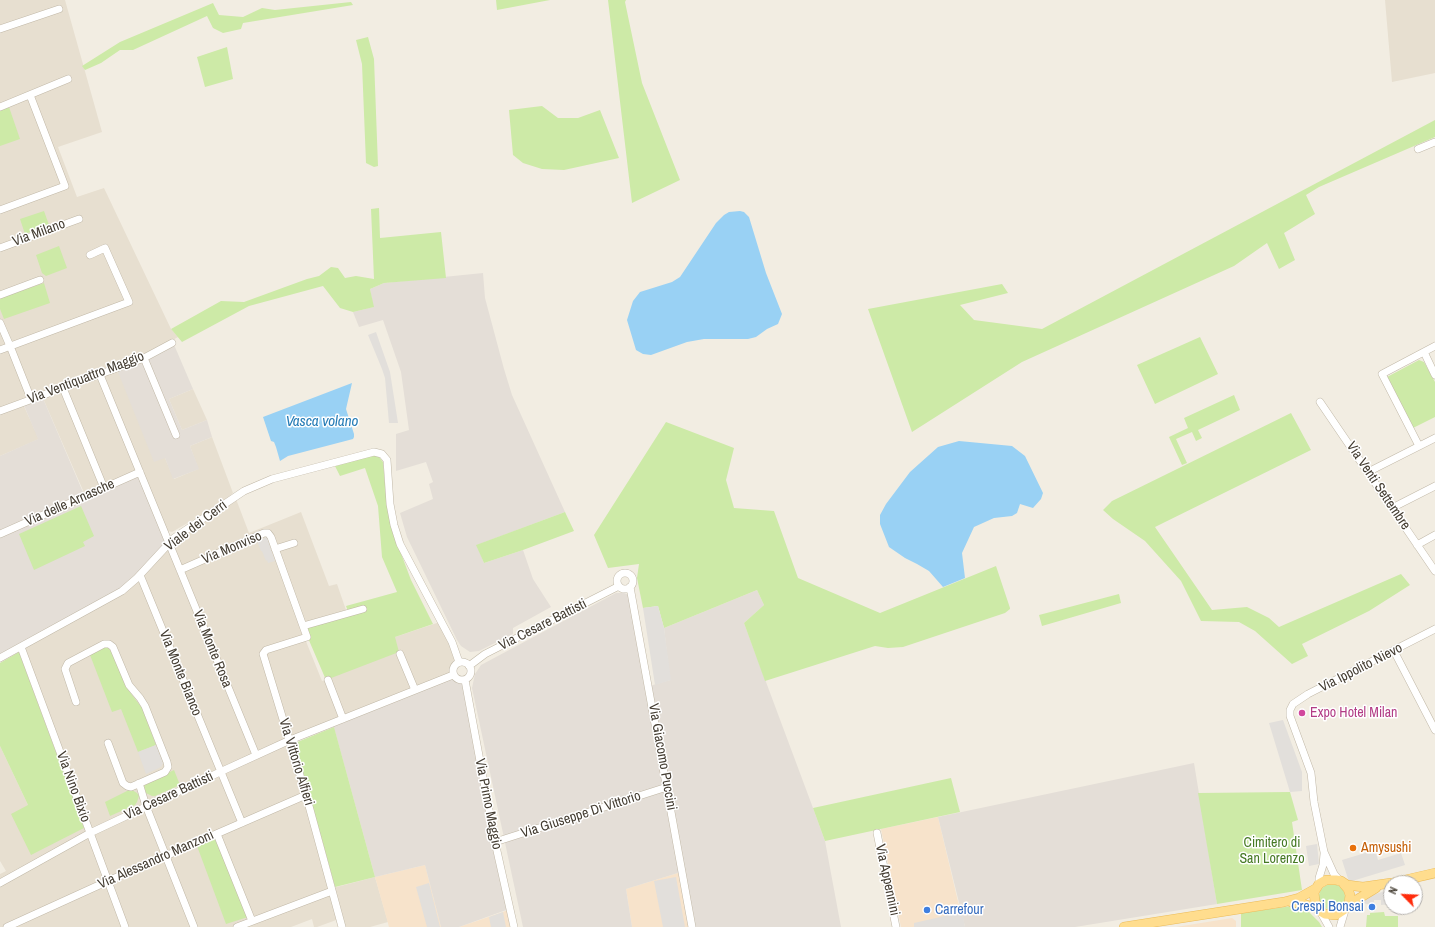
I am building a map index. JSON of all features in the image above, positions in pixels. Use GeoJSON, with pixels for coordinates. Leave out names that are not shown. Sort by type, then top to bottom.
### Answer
{"type":"FeatureCollection","features":[{"type":"Feature","properties":{"kind":"main road"},"geometry":{"type":"LineString","coordinates":[[1423,876],[1435,873]]}},
{"type":"Feature","properties":{"kind":"main road"},"geometry":{"type":"LineString","coordinates":[[1124,927],[1284,902],[1299,898],[1326,880],[1331,879],[1348,885],[1363,887],[1381,885]]}},
{"type":"Feature","properties":{"kind":"main road"},"geometry":{"type":"LineString","coordinates":[[1341,882],[1348,889],[1350,895],[1347,906]]}},
{"type":"Feature","properties":{"kind":"main road"},"geometry":{"type":"LineString","coordinates":[[1284,902],[1295,902],[1330,915],[1336,915],[1341,913],[1347,906],[1367,892],[1381,885]]}},
{"type":"Feature","properties":{"kind":"main road"},"geometry":{"type":"LineString","coordinates":[[1317,886],[1315,902],[1319,910]]}},
{"type":"Feature","properties":{"kind":"street"},"geometry":{"type":"LineString","coordinates":[[0,29],[59,9]]}},
{"type":"Feature","properties":{"kind":"street"},"geometry":{"type":"LineString","coordinates":[[0,107],[68,79]]}},
{"type":"Feature","properties":{"kind":"street"},"geometry":{"type":"LineString","coordinates":[[0,210],[65,186],[30,95]]}},
{"type":"Feature","properties":{"kind":"street"},"geometry":{"type":"LineString","coordinates":[[1418,149],[1435,142]]}},
{"type":"Feature","properties":{"kind":"street","name":"Via Milano"},"geometry":{"type":"LineString","coordinates":[[0,248],[79,219]]}},
{"type":"Feature","properties":{"kind":"street"},"geometry":{"type":"LineString","coordinates":[[0,350],[129,302],[105,248],[90,254]]}},
{"type":"Feature","properties":{"kind":"street"},"geometry":{"type":"LineString","coordinates":[[0,295],[40,280]]}},
{"type":"Feature","properties":{"kind":"street"},"geometry":{"type":"LineString","coordinates":[[0,324],[31,399]]}},
{"type":"Feature","properties":{"kind":"street","name":"Via Ventiquattro Maggio"},"geometry":{"type":"LineString","coordinates":[[0,411],[144,358],[172,343]]}},
{"type":"Feature","properties":{"kind":"street"},"geometry":{"type":"LineString","coordinates":[[1419,446],[1382,374],[1435,346]]}},
{"type":"Feature","properties":{"kind":"street"},"geometry":{"type":"LineString","coordinates":[[1424,352],[1435,375]]}},
{"type":"Feature","properties":{"kind":"street"},"geometry":{"type":"LineString","coordinates":[[144,358],[176,435]]}},
{"type":"Feature","properties":{"kind":"street","name":"Via Monte Rosa"},"geometry":{"type":"LineString","coordinates":[[100,375],[256,755]]}},
{"type":"Feature","properties":{"kind":"street"},"geometry":{"type":"LineString","coordinates":[[63,388],[104,488]]}},
{"type":"Feature","properties":{"kind":"street","name":"Via Venti Settembre"},"geometry":{"type":"LineString","coordinates":[[1320,402],[1435,570]]}},
{"type":"Feature","properties":{"kind":"street"},"geometry":{"type":"LineString","coordinates":[[1368,472],[1435,438]]}},
{"type":"Feature","properties":{"kind":"street","name":"Viale dei Cerri"},"geometry":{"type":"LineString","coordinates":[[0,658],[21,648],[127,587],[174,538],[217,510],[235,496],[278,478],[369,452],[380,453],[386,458],[390,504],[398,538],[406,557],[452,642],[459,662]]}},
{"type":"Feature","properties":{"kind":"street","name":"Via delle Arnasche"},"geometry":{"type":"LineString","coordinates":[[0,534],[140,472]]}},
{"type":"Feature","properties":{"kind":"street"},"geometry":{"type":"LineString","coordinates":[[1392,508],[1435,486]]}},
{"type":"Feature","properties":{"kind":"street","name":"Via Monviso"},"geometry":{"type":"LineString","coordinates":[[180,570],[264,533],[270,534],[303,626]]}},
{"type":"Feature","properties":{"kind":"street"},"geometry":{"type":"LineString","coordinates":[[1417,544],[1435,535]]}},
{"type":"Feature","properties":{"kind":"street","name":"Via Monviso"},"geometry":{"type":"LineString","coordinates":[[276,549],[294,543]]}},
{"type":"Feature","properties":{"kind":"street"},"geometry":{"type":"LineString","coordinates":[[626,572],[632,577],[633,582],[630,587],[623,589],[619,586],[617,578],[620,574],[626,572]]}},
{"type":"Feature","properties":{"kind":"street","name":"Via Monte Bianco"},"geometry":{"type":"LineString","coordinates":[[140,575],[242,823]]}},
{"type":"Feature","properties":{"kind":"street","name":"Via Cesare Battisti"},"geometry":{"type":"LineString","coordinates":[[469,666],[485,654],[619,586]]}},
{"type":"Feature","properties":{"kind":"street","name":"Via Giacomo Puccini"},"geometry":{"type":"LineString","coordinates":[[630,587],[692,927]]}},
{"type":"Feature","properties":{"kind":"street"},"geometry":{"type":"LineString","coordinates":[[303,626],[363,610]]}},
{"type":"Feature","properties":{"kind":"street","name":"Via Vittorio Alfieri"},"geometry":{"type":"LineString","coordinates":[[303,626],[307,637],[266,650],[263,654],[306,795],[342,927]]}},
{"type":"Feature","properties":{"kind":"street","name":"Via Ippolito Nievo"},"geometry":{"type":"LineString","coordinates":[[1324,852],[1310,773],[1290,716],[1290,710],[1294,704],[1308,694],[1435,629]]}},
{"type":"Feature","properties":{"kind":"street"},"geometry":{"type":"LineString","coordinates":[[76,702],[65,669],[68,663],[104,644],[109,644],[113,647],[129,685],[145,706],[168,767],[165,772],[131,786],[127,786],[123,783],[108,742]]}},
{"type":"Feature","properties":{"kind":"street","name":"Via Nino Bixio"},"geometry":{"type":"LineString","coordinates":[[21,648],[125,927]]}},
{"type":"Feature","properties":{"kind":"street"},"geometry":{"type":"LineString","coordinates":[[1394,651],[1435,730]]}},
{"type":"Feature","properties":{"kind":"street"},"geometry":{"type":"LineString","coordinates":[[400,654],[415,690]]}},
{"type":"Feature","properties":{"kind":"street"},"geometry":{"type":"LineString","coordinates":[[465,680],[459,680],[453,675],[452,668],[459,662],[465,662],[469,666]]}},
{"type":"Feature","properties":{"kind":"street","name":"Via Primo Maggio"},"geometry":{"type":"LineString","coordinates":[[469,666],[470,674],[465,680],[495,842],[514,927]]}},
{"type":"Feature","properties":{"kind":"street","name":"Via Cesare Battisti"},"geometry":{"type":"LineString","coordinates":[[0,882],[90,833],[256,755],[453,675]]}},
{"type":"Feature","properties":{"kind":"street"},"geometry":{"type":"LineString","coordinates":[[328,680],[343,719]]}},
{"type":"Feature","properties":{"kind":"street"},"geometry":{"type":"LineString","coordinates":[[138,783],[194,927]]}},
{"type":"Feature","properties":{"kind":"street","name":"Via Giuseppe Di Vittorio"},"geometry":{"type":"LineString","coordinates":[[495,842],[667,787]]}},
{"type":"Feature","properties":{"kind":"street","name":"Via Alessandro Manzoni"},"geometry":{"type":"LineString","coordinates":[[8,927],[108,881],[306,795]]}},
{"type":"Feature","properties":{"kind":"street","name":"Via Appennini"},"geometry":{"type":"LineString","coordinates":[[877,833],[896,927]]}},
{"type":"Feature","properties":{"kind":"street"},"geometry":{"type":"LineString","coordinates":[[217,834],[252,921]]}},
{"type":"Feature","properties":{"kind":"street"},"geometry":{"type":"LineString","coordinates":[[1324,852],[1334,874],[1341,882]]}},
{"type":"Feature","properties":{"kind":"street"},"geometry":{"type":"LineString","coordinates":[[1317,886],[1323,865],[1324,852]]}},
{"type":"Feature","properties":{"kind":"street"},"geometry":{"type":"LineString","coordinates":[[237,927],[332,891]]}},
{"type":"Feature","properties":{"kind":"street"},"geometry":{"type":"LineString","coordinates":[[1340,927],[1347,906]]}},
{"type":"Feature","properties":{"kind":"street"},"geometry":{"type":"LineString","coordinates":[[1319,910],[1329,927]]}},
{"type":"Feature","properties":{"kind":"shaded area"},"geometry":{"type":"Polygon","coordinates":[[[0,0],[65,0],[102,132],[58,147],[77,197],[104,188],[171,329],[178,337],[144,356],[22,402],[39,439],[0,456],[0,0]]]}},
{"type":"Feature","properties":{"kind":"shaded area"},"geometry":{"type":"Polygon","coordinates":[[[1385,0],[1435,0],[1435,73],[1392,82],[1385,0]]]}},
{"type":"Feature","properties":{"kind":"shaded area"},"geometry":{"type":"Polygon","coordinates":[[[483,273],[485,298],[512,395],[565,512],[477,545],[484,563],[523,550],[533,579],[551,607],[513,628],[513,634],[479,651],[470,652],[461,646],[457,640],[407,537],[400,513],[433,499],[429,484],[433,482],[426,462],[396,471],[396,434],[409,430],[401,372],[383,320],[359,327],[353,312],[373,307],[370,289],[384,283],[483,273]]]}},
{"type":"Feature","properties":{"kind":"shaded area"},"geometry":{"type":"Polygon","coordinates":[[[376,332],[390,372],[398,423],[389,423],[385,378],[368,335],[376,332]]]}},
{"type":"Feature","properties":{"kind":"shaded area"},"geometry":{"type":"Polygon","coordinates":[[[172,340],[193,389],[169,399],[182,430],[207,420],[212,437],[190,446],[199,469],[173,479],[165,458],[154,462],[116,367],[144,356],[172,340]]]}},
{"type":"Feature","properties":{"kind":"shaded area"},"geometry":{"type":"Polygon","coordinates":[[[117,369],[165,458],[174,479],[198,469],[190,446],[212,437],[233,493],[198,517],[172,532],[85,495],[42,396],[117,369]]]}},
{"type":"Feature","properties":{"kind":"shaded area"},"geometry":{"type":"Polygon","coordinates":[[[193,389],[207,420],[182,430],[169,399],[193,389]]]}},
{"type":"Feature","properties":{"kind":"shaded area"},"geometry":{"type":"Polygon","coordinates":[[[42,396],[85,497],[139,473],[168,543],[132,582],[0,657],[0,456],[38,439],[23,403],[42,396]]]}},
{"type":"Feature","properties":{"kind":"shaded area"},"geometry":{"type":"Polygon","coordinates":[[[236,499],[249,533],[301,512],[329,586],[337,584],[346,610],[299,624],[322,681],[396,651],[392,638],[440,622],[451,643],[456,662],[452,667],[451,674],[289,740],[339,919],[317,927],[314,927],[312,919],[291,927],[0,927],[0,874],[6,871],[0,861],[0,746],[28,805],[84,828],[18,650],[236,499]]]}},
{"type":"Feature","properties":{"kind":"shaded area"},"geometry":{"type":"Polygon","coordinates":[[[267,537],[275,561],[268,563],[257,541],[267,537]]]}},
{"type":"Feature","properties":{"kind":"shaded area"},"geometry":{"type":"Polygon","coordinates":[[[757,590],[764,605],[744,623],[825,841],[841,927],[692,927],[681,872],[626,889],[632,927],[523,927],[472,688],[475,674],[481,665],[616,593],[624,593],[629,595],[646,687],[670,680],[664,628],[757,590]]]}},
{"type":"Feature","properties":{"kind":"shaded area"},"geometry":{"type":"Polygon","coordinates":[[[658,606],[664,628],[671,680],[655,685],[643,608],[658,606]]]}},
{"type":"Feature","properties":{"kind":"shaded area"},"geometry":{"type":"Polygon","coordinates":[[[452,676],[462,682],[509,909],[459,927],[441,927],[425,865],[375,877],[333,724],[452,676]]]}},
{"type":"Feature","properties":{"kind":"shaded area"},"geometry":{"type":"Polygon","coordinates":[[[1283,720],[1302,772],[1302,791],[1290,792],[1269,723],[1283,720]]]}},
{"type":"Feature","properties":{"kind":"shaded area"},"geometry":{"type":"Polygon","coordinates":[[[156,745],[163,763],[161,767],[146,774],[138,752],[156,745]]]}},
{"type":"Feature","properties":{"kind":"shaded area"},"geometry":{"type":"Polygon","coordinates":[[[1194,763],[1217,904],[1075,927],[965,927],[938,817],[1194,763]]]}},
{"type":"Feature","properties":{"kind":"shaded area"},"geometry":{"type":"Polygon","coordinates":[[[938,817],[964,927],[901,927],[881,829],[938,817]]]}},
{"type":"Feature","properties":{"kind":"shaded area"},"geometry":{"type":"Polygon","coordinates":[[[1317,844],[1319,864],[1309,866],[1306,846],[1317,844]]]}},
{"type":"Feature","properties":{"kind":"shaded area"},"geometry":{"type":"Polygon","coordinates":[[[1375,850],[1378,860],[1401,853],[1405,865],[1349,882],[1342,860],[1375,850]]]}},
{"type":"Feature","properties":{"kind":"shaded area"},"geometry":{"type":"Polygon","coordinates":[[[425,865],[441,927],[389,927],[375,877],[425,865]]]}},
{"type":"Feature","properties":{"kind":"shaded area"},"geometry":{"type":"Polygon","coordinates":[[[681,872],[692,927],[632,927],[626,889],[681,872]]]}},
{"type":"Feature","properties":{"kind":"shaded area"},"geometry":{"type":"Polygon","coordinates":[[[375,877],[388,922],[370,927],[343,927],[333,888],[375,877]]]}},
{"type":"Feature","properties":{"kind":"shaded area"},"geometry":{"type":"Polygon","coordinates":[[[676,877],[685,927],[663,927],[654,881],[676,877]]]}},
{"type":"Feature","properties":{"kind":"shaded area"},"geometry":{"type":"Polygon","coordinates":[[[429,883],[440,927],[427,927],[416,887],[429,883]]]}},
{"type":"Feature","properties":{"kind":"shaded area"},"geometry":{"type":"Polygon","coordinates":[[[1383,892],[1383,905],[1381,905],[1381,900],[1374,900],[1374,905],[1361,903],[1367,897],[1383,892]]]}},
{"type":"Feature","properties":{"kind":"shaded area"},"geometry":{"type":"Polygon","coordinates":[[[509,909],[510,927],[459,927],[503,912],[509,909]]]}},
{"type":"Feature","properties":{"kind":"shaded area"},"geometry":{"type":"Polygon","coordinates":[[[503,912],[506,927],[491,927],[489,917],[503,912]]]}},
{"type":"Feature","properties":{"kind":"shaded area"},"geometry":{"type":"Polygon","coordinates":[[[962,912],[965,927],[914,927],[914,923],[962,912]]]}},
{"type":"Feature","properties":{"kind":"shaded area"},"geometry":{"type":"Polygon","coordinates":[[[1232,918],[1236,921],[1236,927],[1176,927],[1232,918]]]}},
{"type":"Feature","properties":{"kind":"green space"},"geometry":{"type":"Polygon","coordinates":[[[496,0],[550,0],[497,10],[496,0]]]}},
{"type":"Feature","properties":{"kind":"green space"},"geometry":{"type":"Polygon","coordinates":[[[608,0],[626,0],[625,2],[642,83],[680,180],[632,203],[608,0]]]}},
{"type":"Feature","properties":{"kind":"green space"},"geometry":{"type":"Polygon","coordinates":[[[351,2],[353,5],[243,23],[241,29],[223,33],[213,28],[207,16],[133,50],[120,50],[101,63],[85,70],[82,66],[120,42],[213,3],[219,15],[243,17],[262,8],[275,10],[351,2]]]}},
{"type":"Feature","properties":{"kind":"green space"},"geometry":{"type":"Polygon","coordinates":[[[368,37],[374,59],[378,166],[374,167],[366,163],[362,64],[356,40],[368,37]]]}},
{"type":"Feature","properties":{"kind":"green space"},"geometry":{"type":"Polygon","coordinates":[[[227,47],[233,79],[205,87],[197,57],[227,47]]]}},
{"type":"Feature","properties":{"kind":"green space"},"geometry":{"type":"Polygon","coordinates":[[[542,106],[558,118],[578,118],[600,110],[619,158],[564,170],[542,169],[523,163],[513,155],[509,110],[542,106]]]}},
{"type":"Feature","properties":{"kind":"green space"},"geometry":{"type":"Polygon","coordinates":[[[9,107],[20,139],[0,146],[0,110],[9,107]]]}},
{"type":"Feature","properties":{"kind":"green space"},"geometry":{"type":"Polygon","coordinates":[[[1435,120],[1435,137],[1319,187],[1306,195],[1315,214],[1284,233],[1295,260],[1279,269],[1267,243],[1234,266],[1022,362],[912,432],[868,309],[1002,284],[1008,293],[960,305],[974,320],[1042,329],[1435,120]]]}},
{"type":"Feature","properties":{"kind":"green space"},"geometry":{"type":"Polygon","coordinates":[[[379,208],[380,238],[441,232],[446,278],[384,283],[370,289],[374,307],[353,312],[340,308],[323,286],[249,306],[182,342],[171,329],[221,301],[244,302],[319,276],[331,267],[338,268],[345,278],[356,276],[374,279],[371,209],[379,208]]]}},
{"type":"Feature","properties":{"kind":"green space"},"geometry":{"type":"Polygon","coordinates":[[[44,211],[49,225],[25,234],[20,219],[44,211]]]}},
{"type":"Feature","properties":{"kind":"green space"},"geometry":{"type":"Polygon","coordinates":[[[59,246],[67,268],[46,276],[42,273],[36,255],[59,246]]]}},
{"type":"Feature","properties":{"kind":"green space"},"geometry":{"type":"Polygon","coordinates":[[[44,283],[50,303],[4,319],[0,309],[0,298],[44,283]]]}},
{"type":"Feature","properties":{"kind":"green space"},"geometry":{"type":"Polygon","coordinates":[[[1200,337],[1218,374],[1155,404],[1137,365],[1200,337]]]}},
{"type":"Feature","properties":{"kind":"green space"},"geometry":{"type":"Polygon","coordinates":[[[1419,360],[1424,362],[1435,382],[1435,417],[1413,428],[1387,377],[1419,360]]]}},
{"type":"Feature","properties":{"kind":"green space"},"geometry":{"type":"Polygon","coordinates":[[[1234,395],[1240,410],[1198,430],[1202,438],[1196,441],[1192,432],[1176,439],[1187,463],[1182,465],[1169,437],[1188,428],[1184,418],[1234,395]]]}},
{"type":"Feature","properties":{"kind":"green space"},"geometry":{"type":"Polygon","coordinates":[[[1291,413],[1311,450],[1155,527],[1212,610],[1247,607],[1269,618],[1279,627],[1401,574],[1410,585],[1369,611],[1302,644],[1308,656],[1292,664],[1255,631],[1239,622],[1201,621],[1181,581],[1145,541],[1113,519],[1103,510],[1112,501],[1291,413]]]}},
{"type":"Feature","properties":{"kind":"green space"},"geometry":{"type":"Polygon","coordinates":[[[666,422],[734,448],[726,480],[734,508],[774,511],[798,578],[880,613],[996,566],[1010,609],[1005,613],[903,647],[888,648],[875,646],[765,681],[744,623],[764,605],[757,590],[664,628],[658,606],[643,608],[637,578],[639,564],[608,568],[594,535],[666,422]]]}},
{"type":"Feature","properties":{"kind":"green space"},"geometry":{"type":"Polygon","coordinates":[[[374,455],[379,457],[383,462],[387,505],[394,535],[411,580],[433,624],[395,637],[399,652],[326,680],[302,624],[348,611],[346,606],[397,592],[382,557],[378,506],[365,468],[340,476],[335,466],[374,455]]]}},
{"type":"Feature","properties":{"kind":"green space"},"geometry":{"type":"Polygon","coordinates":[[[81,506],[94,536],[83,542],[85,546],[34,570],[19,534],[81,506]]]}},
{"type":"Feature","properties":{"kind":"green space"},"geometry":{"type":"Polygon","coordinates":[[[565,512],[574,531],[484,563],[476,545],[565,512]]]}},
{"type":"Feature","properties":{"kind":"green space"},"geometry":{"type":"Polygon","coordinates":[[[1119,594],[1121,603],[1042,626],[1039,615],[1119,594]]]}},
{"type":"Feature","properties":{"kind":"green space"},"geometry":{"type":"Polygon","coordinates":[[[107,647],[112,652],[126,687],[142,708],[156,745],[138,752],[121,709],[112,712],[90,655],[102,648],[107,647]]]}},
{"type":"Feature","properties":{"kind":"green space"},"geometry":{"type":"Polygon","coordinates":[[[19,652],[84,828],[31,855],[11,814],[28,805],[0,746],[0,663],[19,652]]]}},
{"type":"Feature","properties":{"kind":"green space"},"geometry":{"type":"Polygon","coordinates":[[[334,727],[375,877],[335,887],[295,743],[334,727]]]}},
{"type":"Feature","properties":{"kind":"green space"},"geometry":{"type":"Polygon","coordinates":[[[174,770],[180,785],[155,796],[146,793],[144,786],[148,782],[174,770]]]}},
{"type":"Feature","properties":{"kind":"green space"},"geometry":{"type":"Polygon","coordinates":[[[951,778],[960,812],[825,841],[813,808],[951,778]]]}},
{"type":"Feature","properties":{"kind":"green space"},"geometry":{"type":"Polygon","coordinates":[[[129,790],[137,793],[139,796],[135,805],[110,816],[105,802],[129,790]]]}},
{"type":"Feature","properties":{"kind":"green space","name":"Cimitero di San Lorenzo"},"geometry":{"type":"Polygon","coordinates":[[[1290,792],[1298,820],[1292,822],[1302,890],[1217,904],[1198,793],[1290,792]]]}},
{"type":"Feature","properties":{"kind":"green space"},"geometry":{"type":"Polygon","coordinates":[[[216,838],[248,917],[226,924],[197,846],[216,838]]]}},
{"type":"Feature","properties":{"kind":"green space"},"geometry":{"type":"Polygon","coordinates":[[[1332,884],[1341,888],[1345,897],[1341,906],[1332,910],[1323,906],[1319,897],[1323,888],[1332,884]]]}},
{"type":"Feature","properties":{"kind":"green space"},"geometry":{"type":"Polygon","coordinates":[[[1293,906],[1309,912],[1322,927],[1241,927],[1241,913],[1293,906]]]}},
{"type":"Feature","properties":{"kind":"green space"},"geometry":{"type":"Polygon","coordinates":[[[1383,912],[1383,915],[1385,916],[1398,916],[1398,927],[1366,927],[1367,915],[1370,915],[1370,913],[1383,912]]]}},
{"type":"Feature","properties":{"kind":"water"},"geometry":{"type":"Polygon","coordinates":[[[729,212],[744,212],[749,217],[766,273],[782,314],[778,324],[767,329],[756,337],[748,339],[704,339],[687,342],[651,355],[643,354],[636,350],[627,320],[633,301],[640,292],[672,282],[680,277],[716,223],[729,212]]]}},
{"type":"Feature","properties":{"kind":"water","name":"Vasca volano"},"geometry":{"type":"Polygon","coordinates":[[[352,383],[346,409],[354,434],[353,439],[288,456],[280,461],[276,447],[274,442],[271,441],[263,417],[352,383]]]}},
{"type":"Feature","properties":{"kind":"water"},"geometry":{"type":"Polygon","coordinates":[[[959,441],[1012,446],[1025,456],[1043,493],[1041,499],[1033,508],[1020,504],[1017,513],[1012,516],[994,518],[974,527],[962,553],[965,578],[943,587],[929,571],[905,558],[889,547],[880,524],[880,515],[886,504],[910,472],[938,447],[959,441]]]}},
{"type":"Feature","properties":{"kind":"place","name":"Expo Hotel Milan"},"geometry":{"type":"Point","coordinates":[1302,713]}},
{"type":"Feature","properties":{"kind":"place","name":"Amysushi"},"geometry":{"type":"Point","coordinates":[1353,848]}},
{"type":"Feature","properties":{"kind":"place","name":"Crespi Bonsai"},"geometry":{"type":"Point","coordinates":[1372,907]}},
{"type":"Feature","properties":{"kind":"place","name":"Carrefour"},"geometry":{"type":"Point","coordinates":[927,910]}}]}
